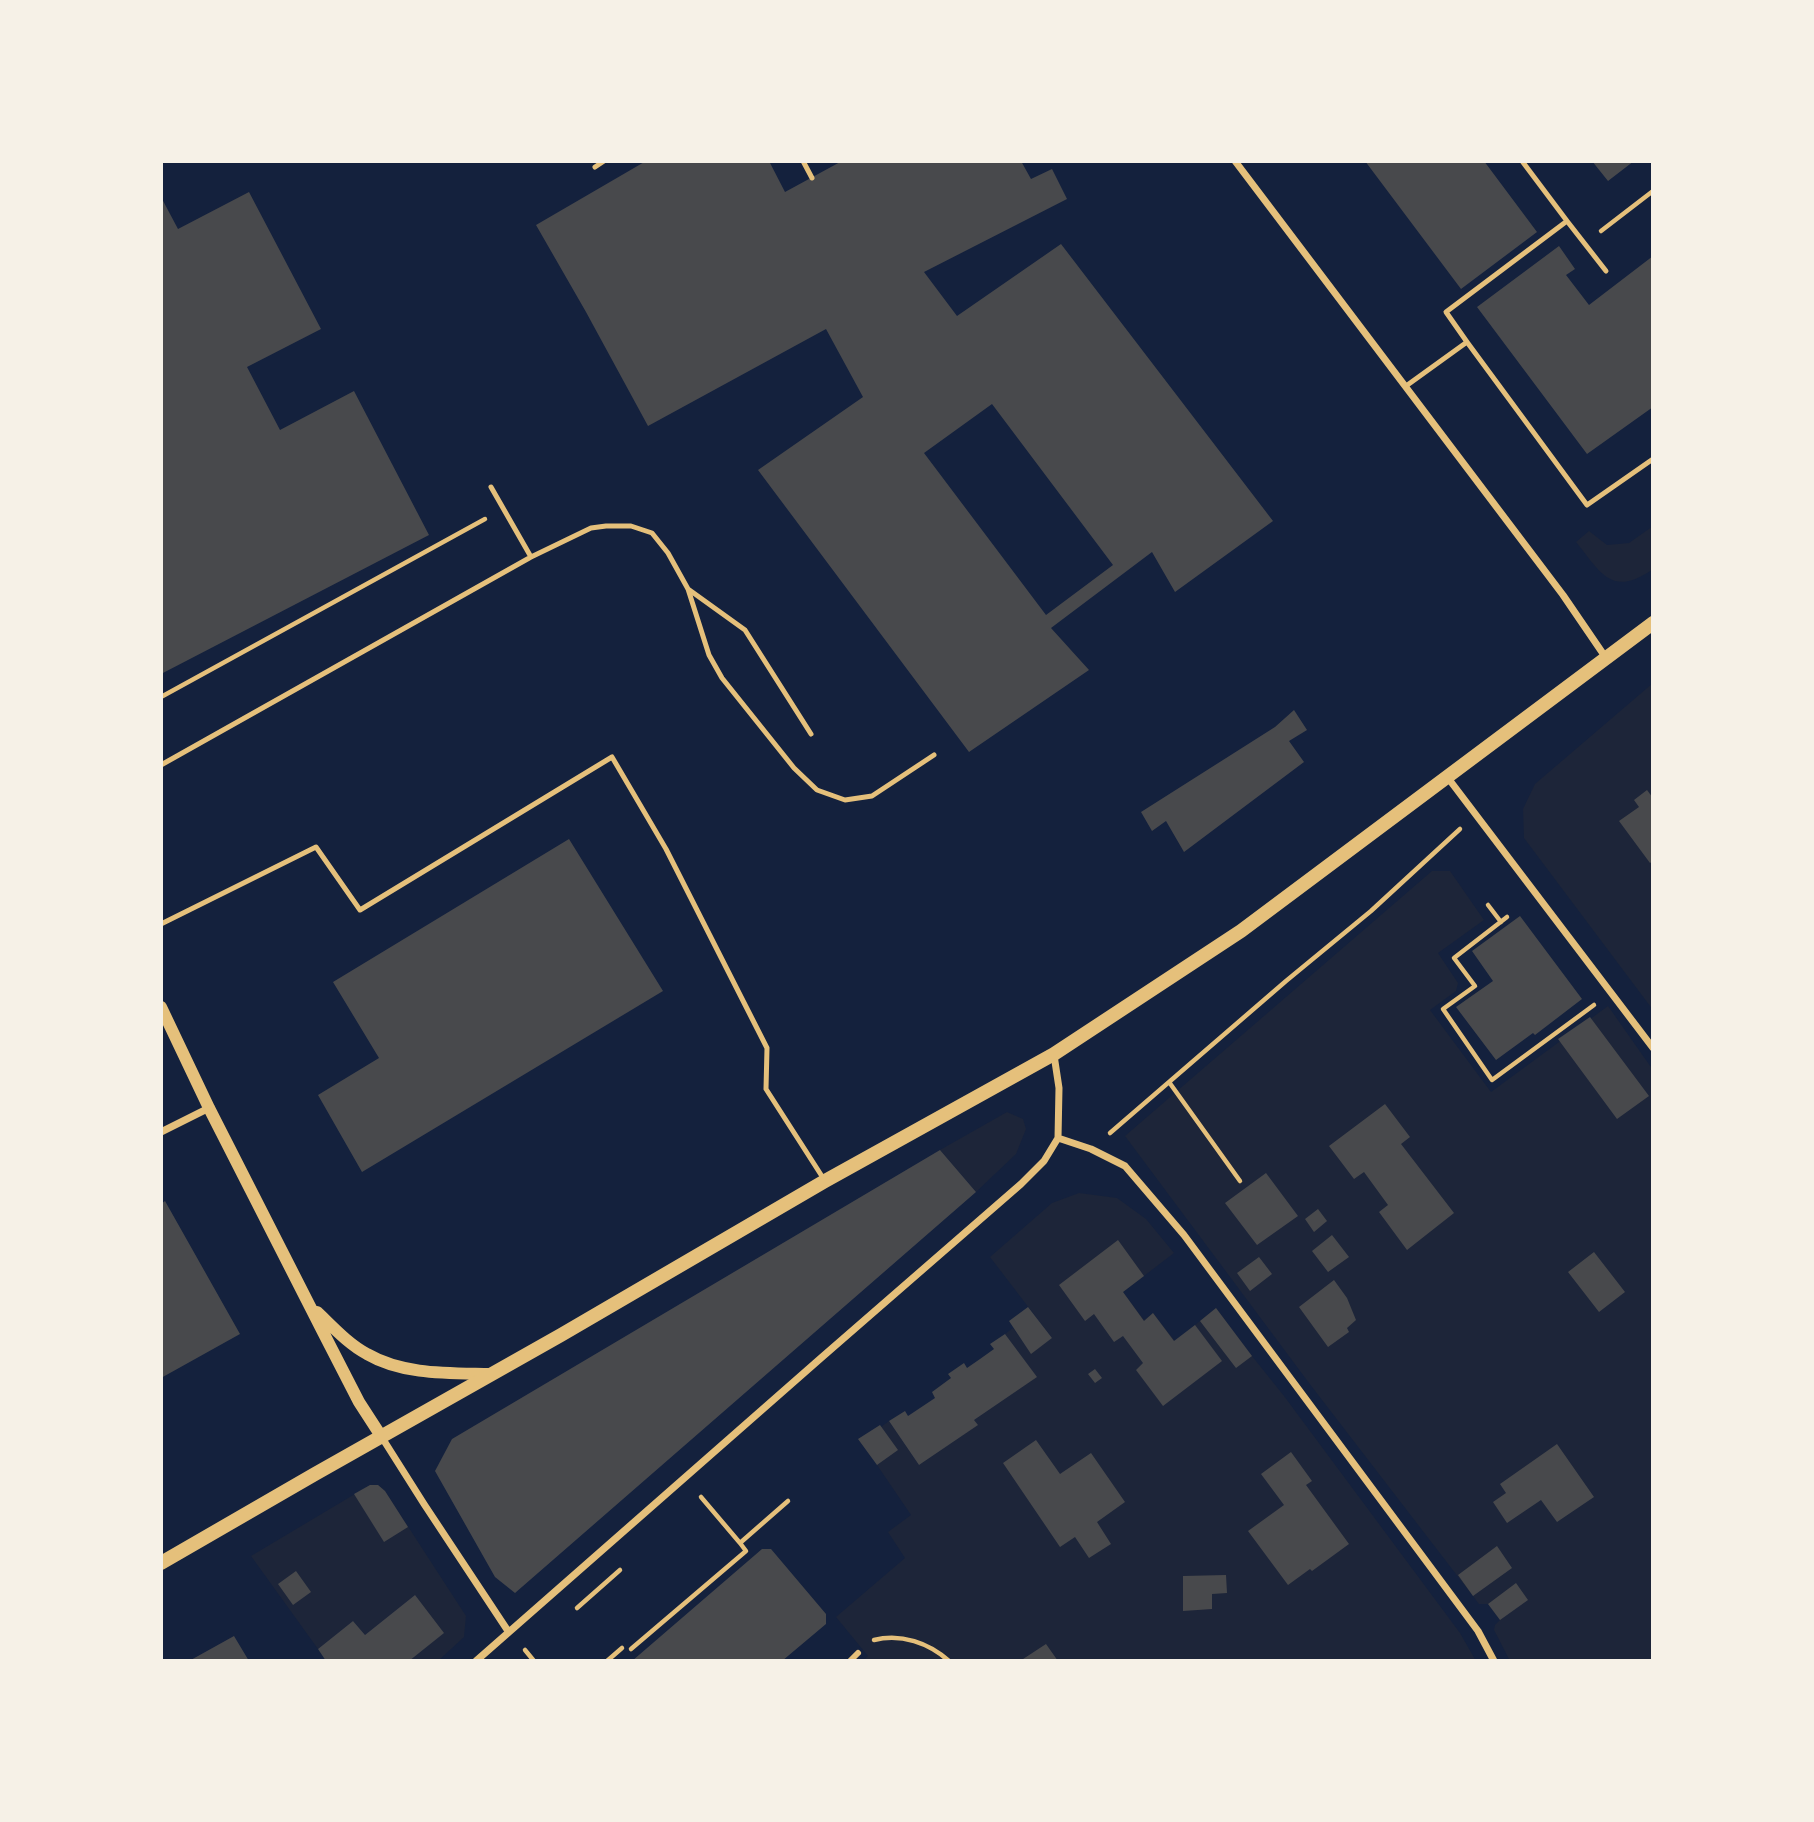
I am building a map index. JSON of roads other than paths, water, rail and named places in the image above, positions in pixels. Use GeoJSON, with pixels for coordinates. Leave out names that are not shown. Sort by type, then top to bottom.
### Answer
{"type":"FeatureCollection","features":[{"type":"Feature","properties":{"kind":"main road"},"geometry":{"type":"LineString","coordinates":[[161,1563],[825,1181],[1054,1054],[1241,931],[1653,625]]}},
{"type":"Feature","properties":{"kind":"street"},"geometry":{"type":"LineString","coordinates":[[1235,161],[1563,595],[1606,659]]}},
{"type":"Feature","properties":{"kind":"street"},"geometry":{"type":"LineString","coordinates":[[1448,778],[1653,1048]]}},
{"type":"Feature","properties":{"kind":"street"},"geometry":{"type":"LineString","coordinates":[[161,1007],[209,1108],[359,1402],[508,1631]]}},
{"type":"Feature","properties":{"kind":"street"},"geometry":{"type":"LineString","coordinates":[[476,1661],[1044,1161],[1058,1138],[1059,1088],[1054,1054]]}},
{"type":"Feature","properties":{"kind":"street"},"geometry":{"type":"LineString","coordinates":[[161,1132],[209,1108]]}},
{"type":"Feature","properties":{"kind":"street"},"geometry":{"type":"LineString","coordinates":[[1058,1138],[1091,1149],[1125,1166],[1184,1235],[1478,1631],[1494,1661]]}},
{"type":"Feature","properties":{"kind":"street"},"geometry":{"type":"LineString","coordinates":[[311,1306],[342,1336],[366,1354],[399,1367],[442,1373],[490,1374]]}},
{"type":"Feature","properties":{"kind":"street"},"geometry":{"type":"LineString","coordinates":[[850,1661],[859,1653]]}},
{"type":"Feature","properties":{"kind":"lane"},"geometry":{"type":"LineString","coordinates":[[595,167],[604,161]]}},
{"type":"Feature","properties":{"kind":"lane"},"geometry":{"type":"LineString","coordinates":[[803,161],[812,177]]}},
{"type":"Feature","properties":{"kind":"lane"},"geometry":{"type":"LineString","coordinates":[[1522,161],[1606,271]]}},
{"type":"Feature","properties":{"kind":"lane"},"geometry":{"type":"LineString","coordinates":[[1567,221],[1446,313],[1587,505],[1653,459]]}},
{"type":"Feature","properties":{"kind":"lane"},"geometry":{"type":"LineString","coordinates":[[1406,386],[1466,342]]}},
{"type":"Feature","properties":{"kind":"lane"},"geometry":{"type":"LineString","coordinates":[[491,487],[531,557]]}},
{"type":"Feature","properties":{"kind":"lane"},"geometry":{"type":"LineString","coordinates":[[161,765],[531,557],[591,528],[606,526],[631,526],[652,533],[668,553],[688,589],[709,655],[722,678],[794,768],[817,790],[845,800],[872,796],[934,755]]}},
{"type":"Feature","properties":{"kind":"lane"},"geometry":{"type":"LineString","coordinates":[[688,589],[745,630],[811,734]]}},
{"type":"Feature","properties":{"kind":"lane"},"geometry":{"type":"LineString","coordinates":[[161,924],[316,847],[360,910],[612,757],[666,849],[767,1048],[766,1089],[825,1181]]}}]}
